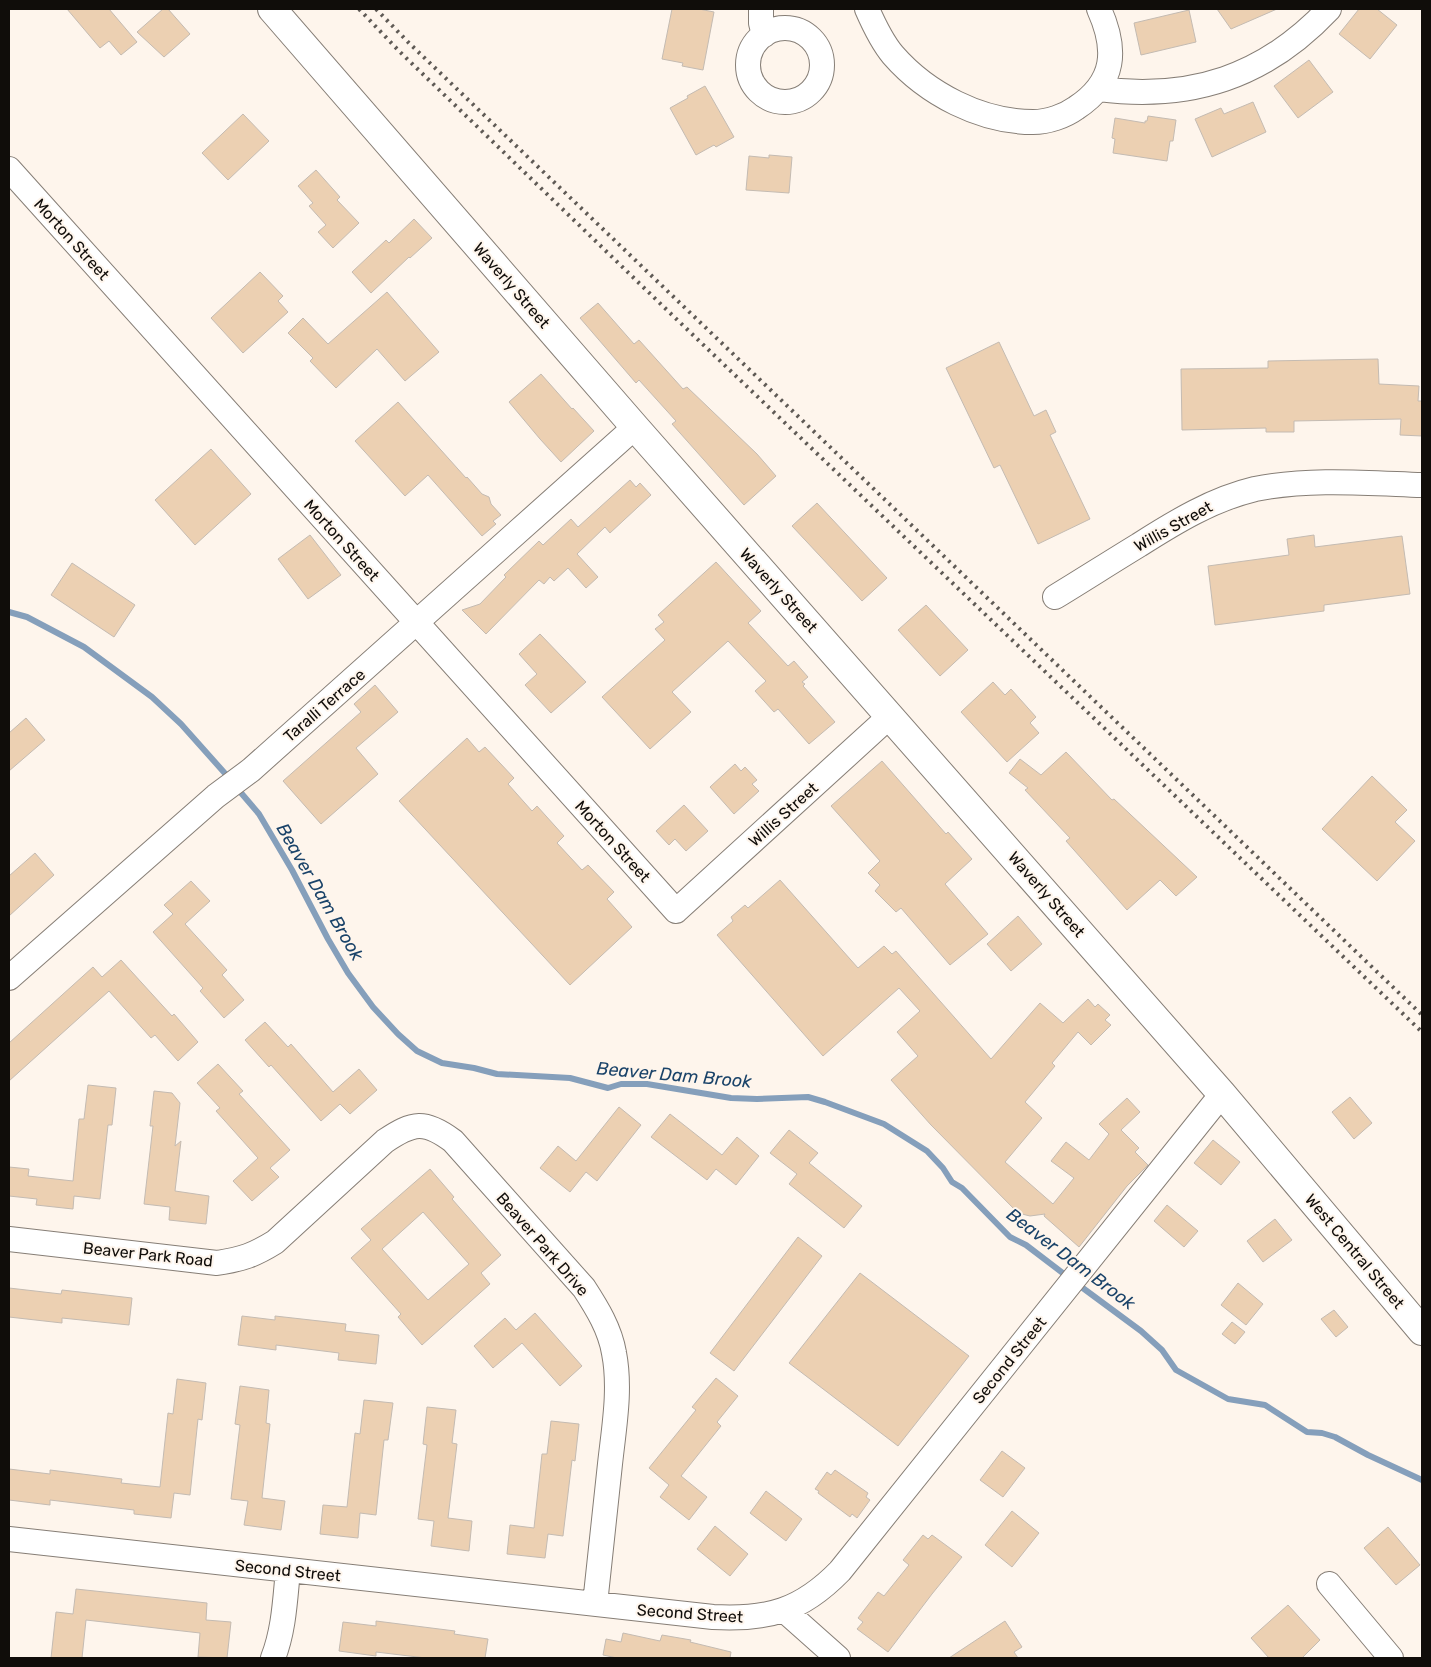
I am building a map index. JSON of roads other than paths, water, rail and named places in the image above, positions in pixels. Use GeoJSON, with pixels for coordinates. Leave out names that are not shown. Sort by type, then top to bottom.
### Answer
{"type":"FeatureCollection","features":[{"type":"Feature","properties":{"kind":"main road","name":"Waverly Street"},"geometry":{"type":"LineString","coordinates":[[272,9],[635,427],[1287,1170]]}},
{"type":"Feature","properties":{"kind":"main road","name":"West Central Street"},"geometry":{"type":"LineString","coordinates":[[1287,1170],[1422,1331]]}},
{"type":"Feature","properties":{"kind":"street"},"geometry":{"type":"LineString","coordinates":[[761,9],[761,23],[764,35]]}},
{"type":"Feature","properties":{"kind":"street"},"geometry":{"type":"LineString","coordinates":[[867,9],[892,54],[924,84],[965,108],[1011,120],[1035,122],[1072,111],[1086,102],[1099,89],[1106,75],[1110,60],[1110,42],[1106,25],[1099,9]]}},
{"type":"Feature","properties":{"kind":"street"},"geometry":{"type":"LineString","coordinates":[[1099,89],[1120,92],[1158,93],[1197,88],[1234,76],[1269,59],[1300,37],[1329,9]]}},
{"type":"Feature","properties":{"kind":"street","name":"Morton Street"},"geometry":{"type":"LineString","coordinates":[[9,169],[676,911]]}},
{"type":"Feature","properties":{"kind":"street","name":"Taralli Terrace"},"geometry":{"type":"LineString","coordinates":[[9,978],[216,796],[251,770],[635,427]]}},
{"type":"Feature","properties":{"kind":"street","name":"Willis Street"},"geometry":{"type":"LineString","coordinates":[[1055,597],[1167,527],[1194,512],[1226,498],[1254,490],[1313,482],[1422,485]]}},
{"type":"Feature","properties":{"kind":"street","name":"Willis Street"},"geometry":{"type":"LineString","coordinates":[[676,911],[890,716]]}},
{"type":"Feature","properties":{"kind":"street","name":"Second Street"},"geometry":{"type":"LineString","coordinates":[[9,1539],[713,1617],[740,1619],[765,1616],[784,1610],[807,1600],[825,1587],[840,1571],[1222,1094]]}},
{"type":"Feature","properties":{"kind":"street","name":"Beaver Park Road"},"geometry":{"type":"LineString","coordinates":[[9,1239],[218,1263],[240,1260],[275,1242],[385,1142],[403,1129],[421,1125]]}},
{"type":"Feature","properties":{"kind":"street","name":"Beaver Park Drive"},"geometry":{"type":"LineString","coordinates":[[421,1125],[438,1130],[453,1141],[584,1288],[608,1330],[617,1374],[616,1404],[595,1604]]}},
{"type":"Feature","properties":{"kind":"street"},"geometry":{"type":"LineString","coordinates":[[273,1658],[279,1644],[288,1570]]}},
{"type":"Feature","properties":{"kind":"street"},"geometry":{"type":"LineString","coordinates":[[1328,1584],[1391,1658]]}},
{"type":"Feature","properties":{"kind":"street"},"geometry":{"type":"LineString","coordinates":[[784,1610],[838,1658]]}},
{"type":"Feature","properties":{"kind":"waterway","name":"Beaver Dam Brook"},"geometry":{"type":"LineString","coordinates":[[9,612],[27,617],[84,647],[152,697],[181,724],[230,779]]}},
{"type":"Feature","properties":{"kind":"waterway","name":"Beaver Dam Brook"},"geometry":{"type":"LineString","coordinates":[[236,787],[259,814],[348,973],[373,1007],[417,1051],[442,1063],[497,1074],[570,1078],[608,1088],[621,1084],[647,1084],[731,1098],[808,1097],[825,1102],[884,1124],[927,1151],[943,1168],[952,1182],[962,1188],[1010,1237],[1026,1245],[1068,1277]]}},
{"type":"Feature","properties":{"kind":"waterway","name":"Beaver Dam Brook"},"geometry":{"type":"LineString","coordinates":[[1076,1283],[1141,1331],[1162,1350],[1176,1370],[1228,1399],[1265,1405],[1307,1432],[1322,1433],[1335,1437],[1368,1455],[1422,1480]]}},
{"type":"Feature","properties":{"kind":"railway"},"geometry":{"type":"LineString","coordinates":[[359,9],[400,52],[669,312],[1422,1032]]}},
{"type":"Feature","properties":{"kind":"railway"},"geometry":{"type":"LineString","coordinates":[[376,9],[409,43],[1422,1015]]}}]}
